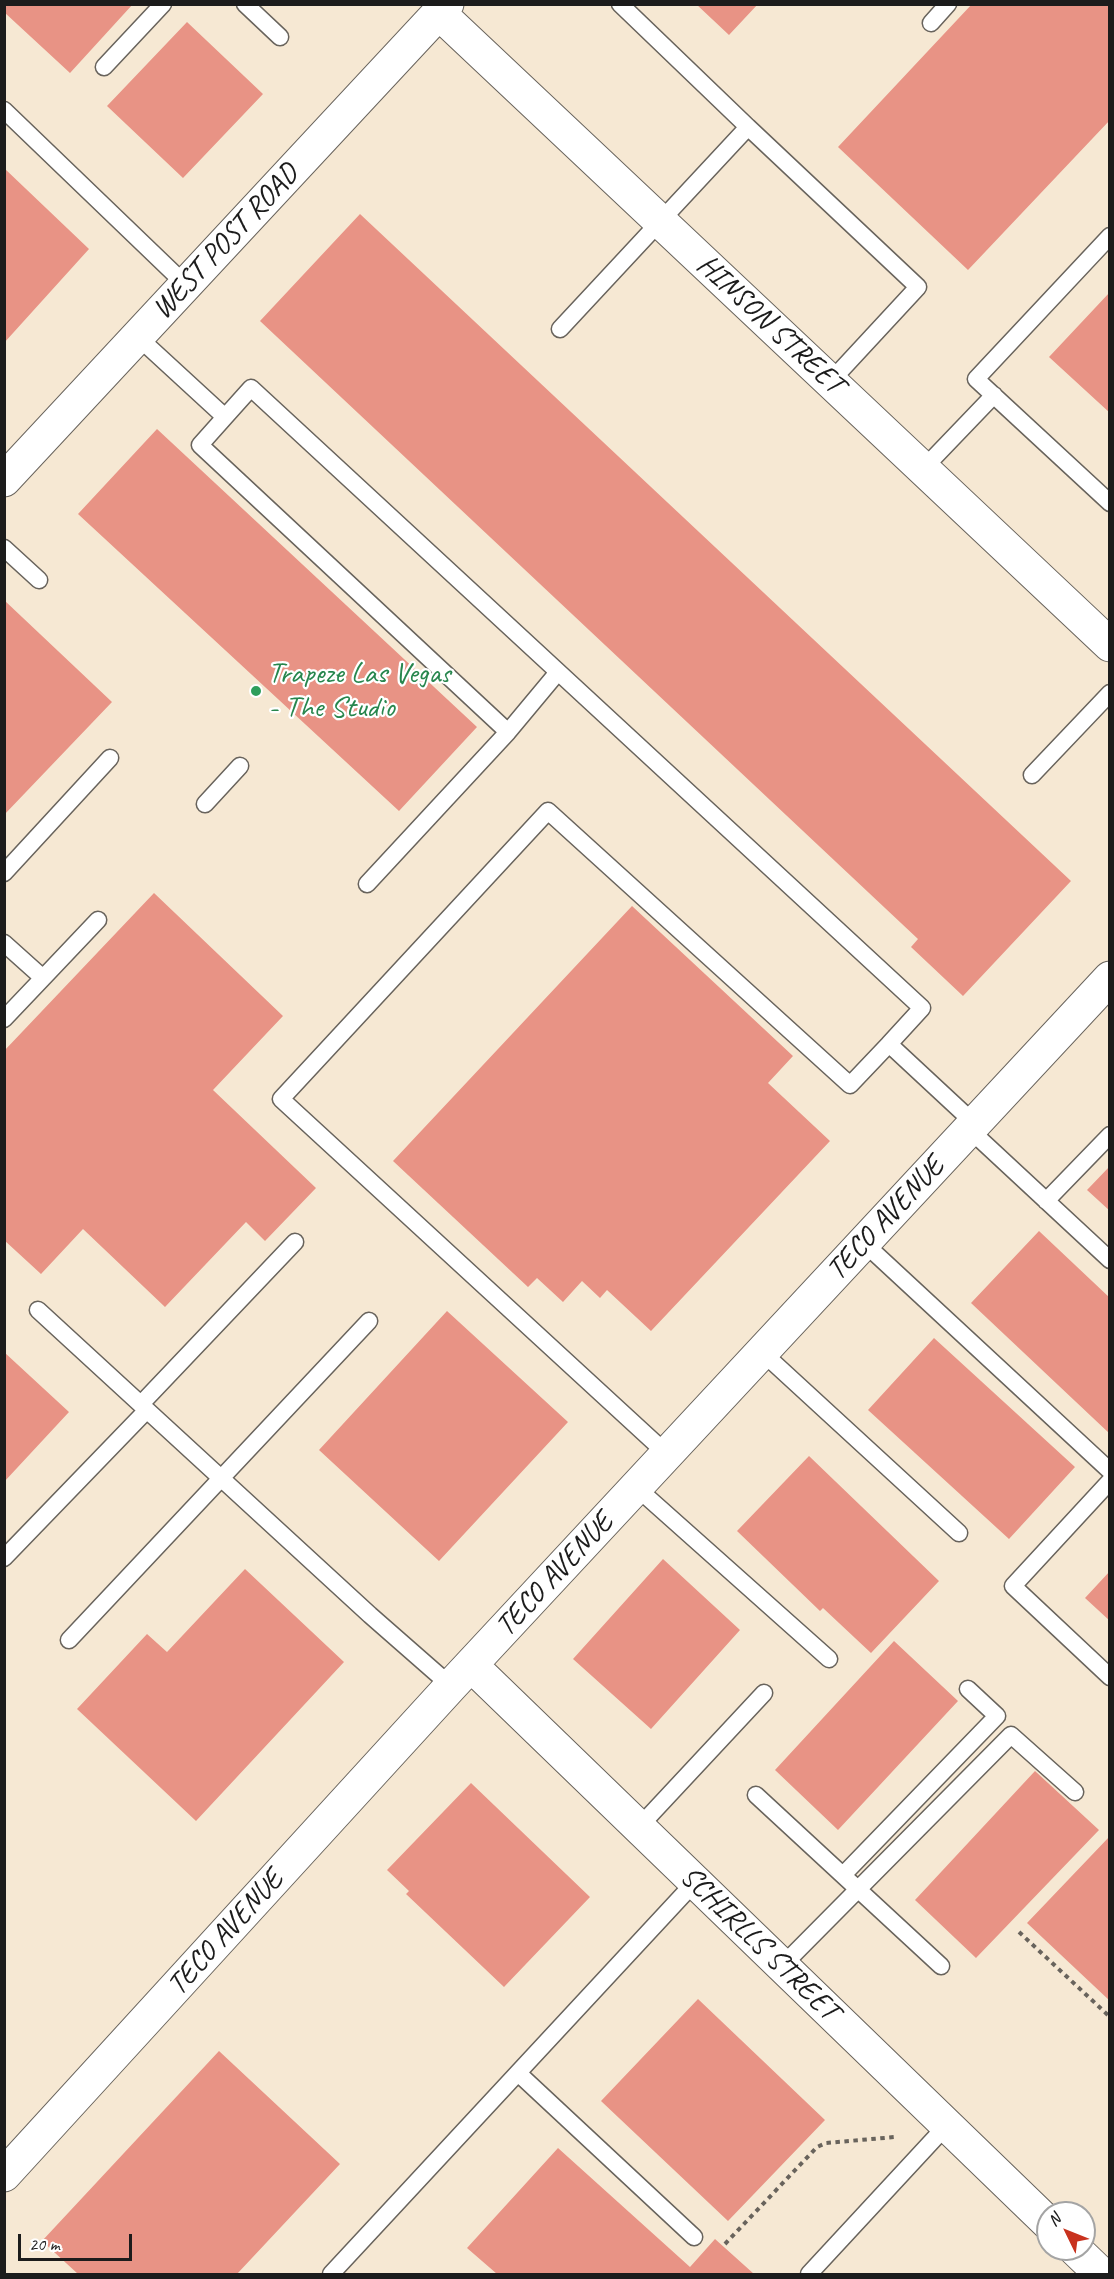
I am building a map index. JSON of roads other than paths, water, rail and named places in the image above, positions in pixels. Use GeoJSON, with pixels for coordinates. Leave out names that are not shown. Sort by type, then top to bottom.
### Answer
{"type":"FeatureCollection","features":[{"type":"Feature","properties":{"kind":"street","name":"HINSON STREET"},"geometry":{"type":"LineString","coordinates":[[439,7],[660,221],[1110,645]]}},
{"type":"Feature","properties":{"kind":"street","name":"WEST POST ROAD"},"geometry":{"type":"LineString","coordinates":[[4,480],[186,285],[439,7]]}},
{"type":"Feature","properties":{"kind":"street","name":"TECO AVENUE"},"geometry":{"type":"LineString","coordinates":[[4,2175],[461,1676],[1110,978]]}},
{"type":"Feature","properties":{"kind":"street","name":"SCHIRLLS STREET"},"geometry":{"type":"LineString","coordinates":[[461,1676],[639,1827],[1036,2211]]}},
{"type":"Feature","properties":{"kind":"street"},"geometry":{"type":"LineString","coordinates":[[1087,2261],[1101,2274]]}},
{"type":"Feature","properties":{"kind":"lane"},"geometry":{"type":"LineString","coordinates":[[104,67],[163,4]]}},
{"type":"Feature","properties":{"kind":"lane"},"geometry":{"type":"LineString","coordinates":[[245,4],[280,37]]}},
{"type":"Feature","properties":{"kind":"lane"},"geometry":{"type":"LineString","coordinates":[[620,4],[918,287],[830,382]]}},
{"type":"Feature","properties":{"kind":"lane"},"geometry":{"type":"LineString","coordinates":[[931,23],[948,4]]}},
{"type":"Feature","properties":{"kind":"lane"},"geometry":{"type":"LineString","coordinates":[[4,110],[186,285]]}},
{"type":"Feature","properties":{"kind":"lane"},"geometry":{"type":"LineString","coordinates":[[560,329],[748,127]]}},
{"type":"Feature","properties":{"kind":"lane"},"geometry":{"type":"LineString","coordinates":[[1110,236],[976,379],[1110,503]]}},
{"type":"Feature","properties":{"kind":"lane"},"geometry":{"type":"LineString","coordinates":[[138,337],[225,417]]}},
{"type":"Feature","properties":{"kind":"lane"},"geometry":{"type":"LineString","coordinates":[[508,732],[200,445],[251,388],[922,1008],[850,1085],[548,811],[281,1099],[667,1454]]}},
{"type":"Feature","properties":{"kind":"lane"},"geometry":{"type":"LineString","coordinates":[[923,469],[994,395]]}},
{"type":"Feature","properties":{"kind":"lane"},"geometry":{"type":"LineString","coordinates":[[4,548],[39,580]]}},
{"type":"Feature","properties":{"kind":"lane"},"geometry":{"type":"LineString","coordinates":[[367,884],[508,732],[558,672]]}},
{"type":"Feature","properties":{"kind":"lane"},"geometry":{"type":"LineString","coordinates":[[1032,775],[1110,693]]}},
{"type":"Feature","properties":{"kind":"lane"},"geometry":{"type":"LineString","coordinates":[[4,873],[110,758]]}},
{"type":"Feature","properties":{"kind":"lane"},"geometry":{"type":"LineString","coordinates":[[206,804],[240,766]]}},
{"type":"Feature","properties":{"kind":"lane"},"geometry":{"type":"LineString","coordinates":[[4,1019],[98,920]]}},
{"type":"Feature","properties":{"kind":"lane"},"geometry":{"type":"LineString","coordinates":[[4,943],[43,978]]}},
{"type":"Feature","properties":{"kind":"lane"},"geometry":{"type":"LineString","coordinates":[[889,1044],[1046,1201],[1110,1260]]}},
{"type":"Feature","properties":{"kind":"lane"},"geometry":{"type":"LineString","coordinates":[[1046,1201],[1110,1135]]}},
{"type":"Feature","properties":{"kind":"lane"},"geometry":{"type":"LineString","coordinates":[[4,1558],[295,1242]]}},
{"type":"Feature","properties":{"kind":"lane"},"geometry":{"type":"LineString","coordinates":[[864,1243],[1110,1472]]}},
{"type":"Feature","properties":{"kind":"lane"},"geometry":{"type":"LineString","coordinates":[[38,1310],[220,1479],[461,1676]]}},
{"type":"Feature","properties":{"kind":"lane"},"geometry":{"type":"LineString","coordinates":[[69,1640],[369,1321]]}},
{"type":"Feature","properties":{"kind":"lane"},"geometry":{"type":"LineString","coordinates":[[762,1352],[959,1533]]}},
{"type":"Feature","properties":{"kind":"lane"},"geometry":{"type":"LineString","coordinates":[[1110,1480],[1013,1586],[1110,1677]]}},
{"type":"Feature","properties":{"kind":"lane"},"geometry":{"type":"LineString","coordinates":[[636,1487],[829,1659]]}},
{"type":"Feature","properties":{"kind":"lane"},"geometry":{"type":"LineString","coordinates":[[843,1875],[997,1716],[968,1689]]}},
{"type":"Feature","properties":{"kind":"lane"},"geometry":{"type":"LineString","coordinates":[[639,1827],[764,1693]]}},
{"type":"Feature","properties":{"kind":"lane"},"geometry":{"type":"LineString","coordinates":[[782,1966],[1011,1735],[1075,1792]]}},
{"type":"Feature","properties":{"kind":"lane"},"geometry":{"type":"LineString","coordinates":[[756,1795],[941,1966]]}},
{"type":"Feature","properties":{"kind":"lane"},"geometry":{"type":"LineString","coordinates":[[331,2274],[695,1882]]}},
{"type":"Feature","properties":{"kind":"lane"},"geometry":{"type":"LineString","coordinates":[[518,2073],[694,2237]]}},
{"type":"Feature","properties":{"kind":"lane"},"geometry":{"type":"LineString","coordinates":[[810,2274],[947,2126]]}},
{"type":"Feature","properties":{"kind":"place","name":"Trapeze Las Vegas - The Studio"},"geometry":{"type":"Point","coordinates":[256,691]}}]}
